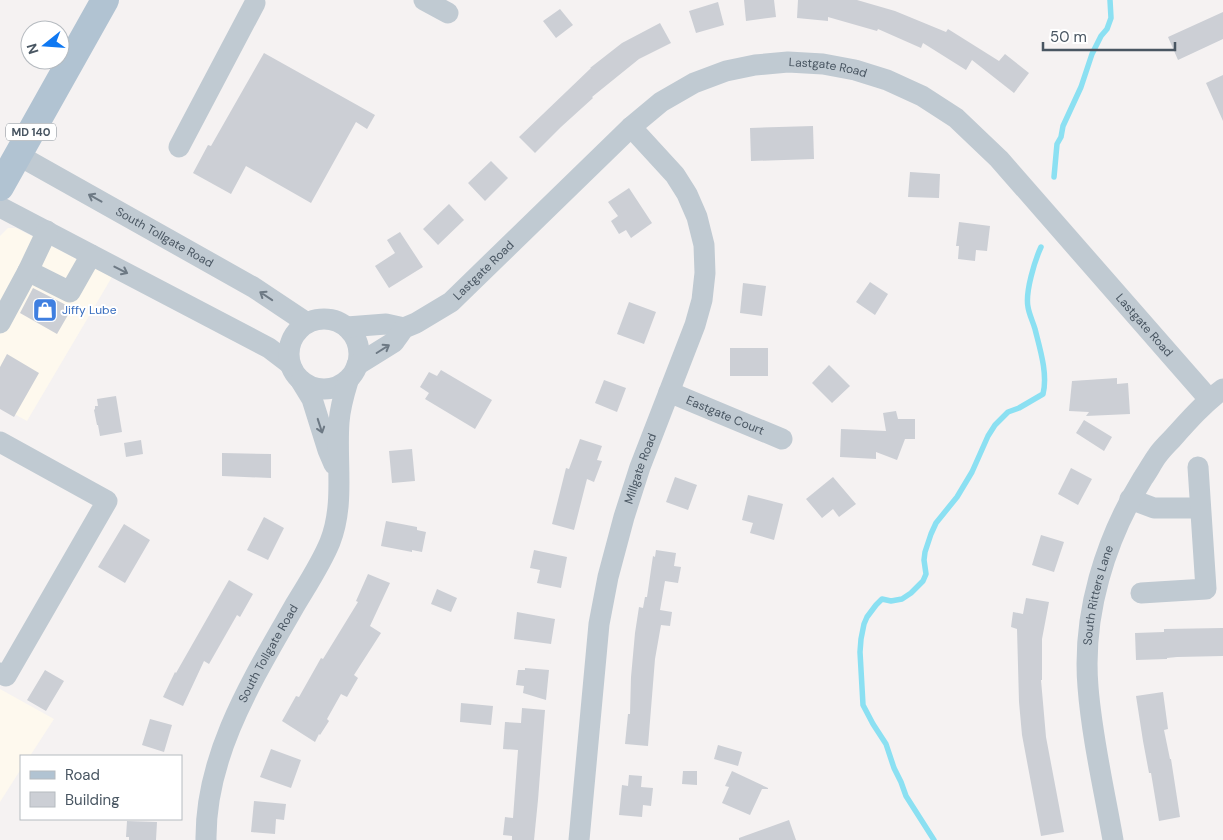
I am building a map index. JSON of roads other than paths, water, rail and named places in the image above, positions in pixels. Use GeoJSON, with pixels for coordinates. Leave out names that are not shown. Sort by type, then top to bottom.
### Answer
{"type":"FeatureCollection","features":[{"type":"Feature","properties":{"kind":"main road","name":"MD 140"},"geometry":{"type":"LineString","coordinates":[[0,187],[105,0]]}},
{"type":"Feature","properties":{"kind":"street"},"geometry":{"type":"LineString","coordinates":[[424,0],[448,13]]}},
{"type":"Feature","properties":{"kind":"street"},"geometry":{"type":"LineString","coordinates":[[178,148],[257,1]]}},
{"type":"Feature","properties":{"kind":"street","name":"Lastgate Road"},"geometry":{"type":"LineString","coordinates":[[353,373],[394,342],[404,328],[451,302],[630,127],[661,102],[694,83],[726,71],[755,65],[788,62],[823,64],[855,70],[887,80],[922,96],[956,118],[998,159],[1216,394]]}},
{"type":"Feature","properties":{"kind":"street","name":"Millgate Road"},"geometry":{"type":"LineString","coordinates":[[578,840],[599,624],[608,577],[640,467],[695,325],[702,300],[705,273],[704,245],[687,194],[675,176],[630,127]]}},
{"type":"Feature","properties":{"kind":"street","name":"South Tollgate Road"},"geometry":{"type":"LineString","coordinates":[[18,155],[253,287],[307,323]]}},
{"type":"Feature","properties":{"kind":"street","name":"South Tollgate Road"},"geometry":{"type":"LineString","coordinates":[[0,207],[269,348],[296,372],[312,399],[328,450],[339,473]]}},
{"type":"Feature","properties":{"kind":"street"},"geometry":{"type":"LineString","coordinates":[[0,323],[47,231]]}},
{"type":"Feature","properties":{"kind":"street"},"geometry":{"type":"LineString","coordinates":[[28,271],[70,292],[91,255]]}},
{"type":"Feature","properties":{"kind":"street"},"geometry":{"type":"LineString","coordinates":[[317,319],[328,319],[347,327],[357,342],[359,357],[353,373],[332,388],[325,389],[308,386],[296,372],[288,354],[290,345],[298,330],[307,323],[317,319]]}},
{"type":"Feature","properties":{"kind":"street"},"geometry":{"type":"LineString","coordinates":[[347,327],[386,324],[404,328]]}},
{"type":"Feature","properties":{"kind":"street","name":"South Tollgate Road"},"geometry":{"type":"LineString","coordinates":[[206,840],[209,800],[217,765],[232,724],[250,684],[330,542],[339,497],[339,421],[342,400],[353,373]]}},
{"type":"Feature","properties":{"kind":"street","name":"Eastgate Court"},"geometry":{"type":"LineString","coordinates":[[669,392],[782,439]]}},
{"type":"Feature","properties":{"kind":"street","name":"South Ritters Lane"},"geometry":{"type":"LineString","coordinates":[[1113,840],[1094,737],[1088,686],[1088,646],[1092,609],[1100,575],[1130,499],[1157,456],[1183,426],[1216,394]]}},
{"type":"Feature","properties":{"kind":"street"},"geometry":{"type":"LineString","coordinates":[[0,442],[107,501],[6,676],[0,673]]}},
{"type":"Feature","properties":{"kind":"street"},"geometry":{"type":"LineString","coordinates":[[1141,593],[1206,589],[1198,467]]}},
{"type":"Feature","properties":{"kind":"street"},"geometry":{"type":"LineString","coordinates":[[1130,499],[1154,508],[1200,508]]}},
{"type":"Feature","properties":{"kind":"waterway"},"geometry":{"type":"LineString","coordinates":[[1054,177],[1057,144],[1081,87],[1092,54],[1101,36],[1107,29],[1111,18],[1110,0]]}},
{"type":"Feature","properties":{"kind":"waterway"},"geometry":{"type":"LineString","coordinates":[[934,840],[906,796],[886,744],[863,705],[861,639],[867,617],[882,599],[891,601],[902,599],[923,581],[926,574],[925,552],[936,523],[957,497],[972,472],[995,425],[1008,412],[1043,394],[1045,378],[1043,361],[1027,301],[1031,276],[1041,247]]}},
{"type":"Feature","properties":{"kind":"place","name":"Jiffy Lube"},"geometry":{"type":"Point","coordinates":[45,310]}}]}
